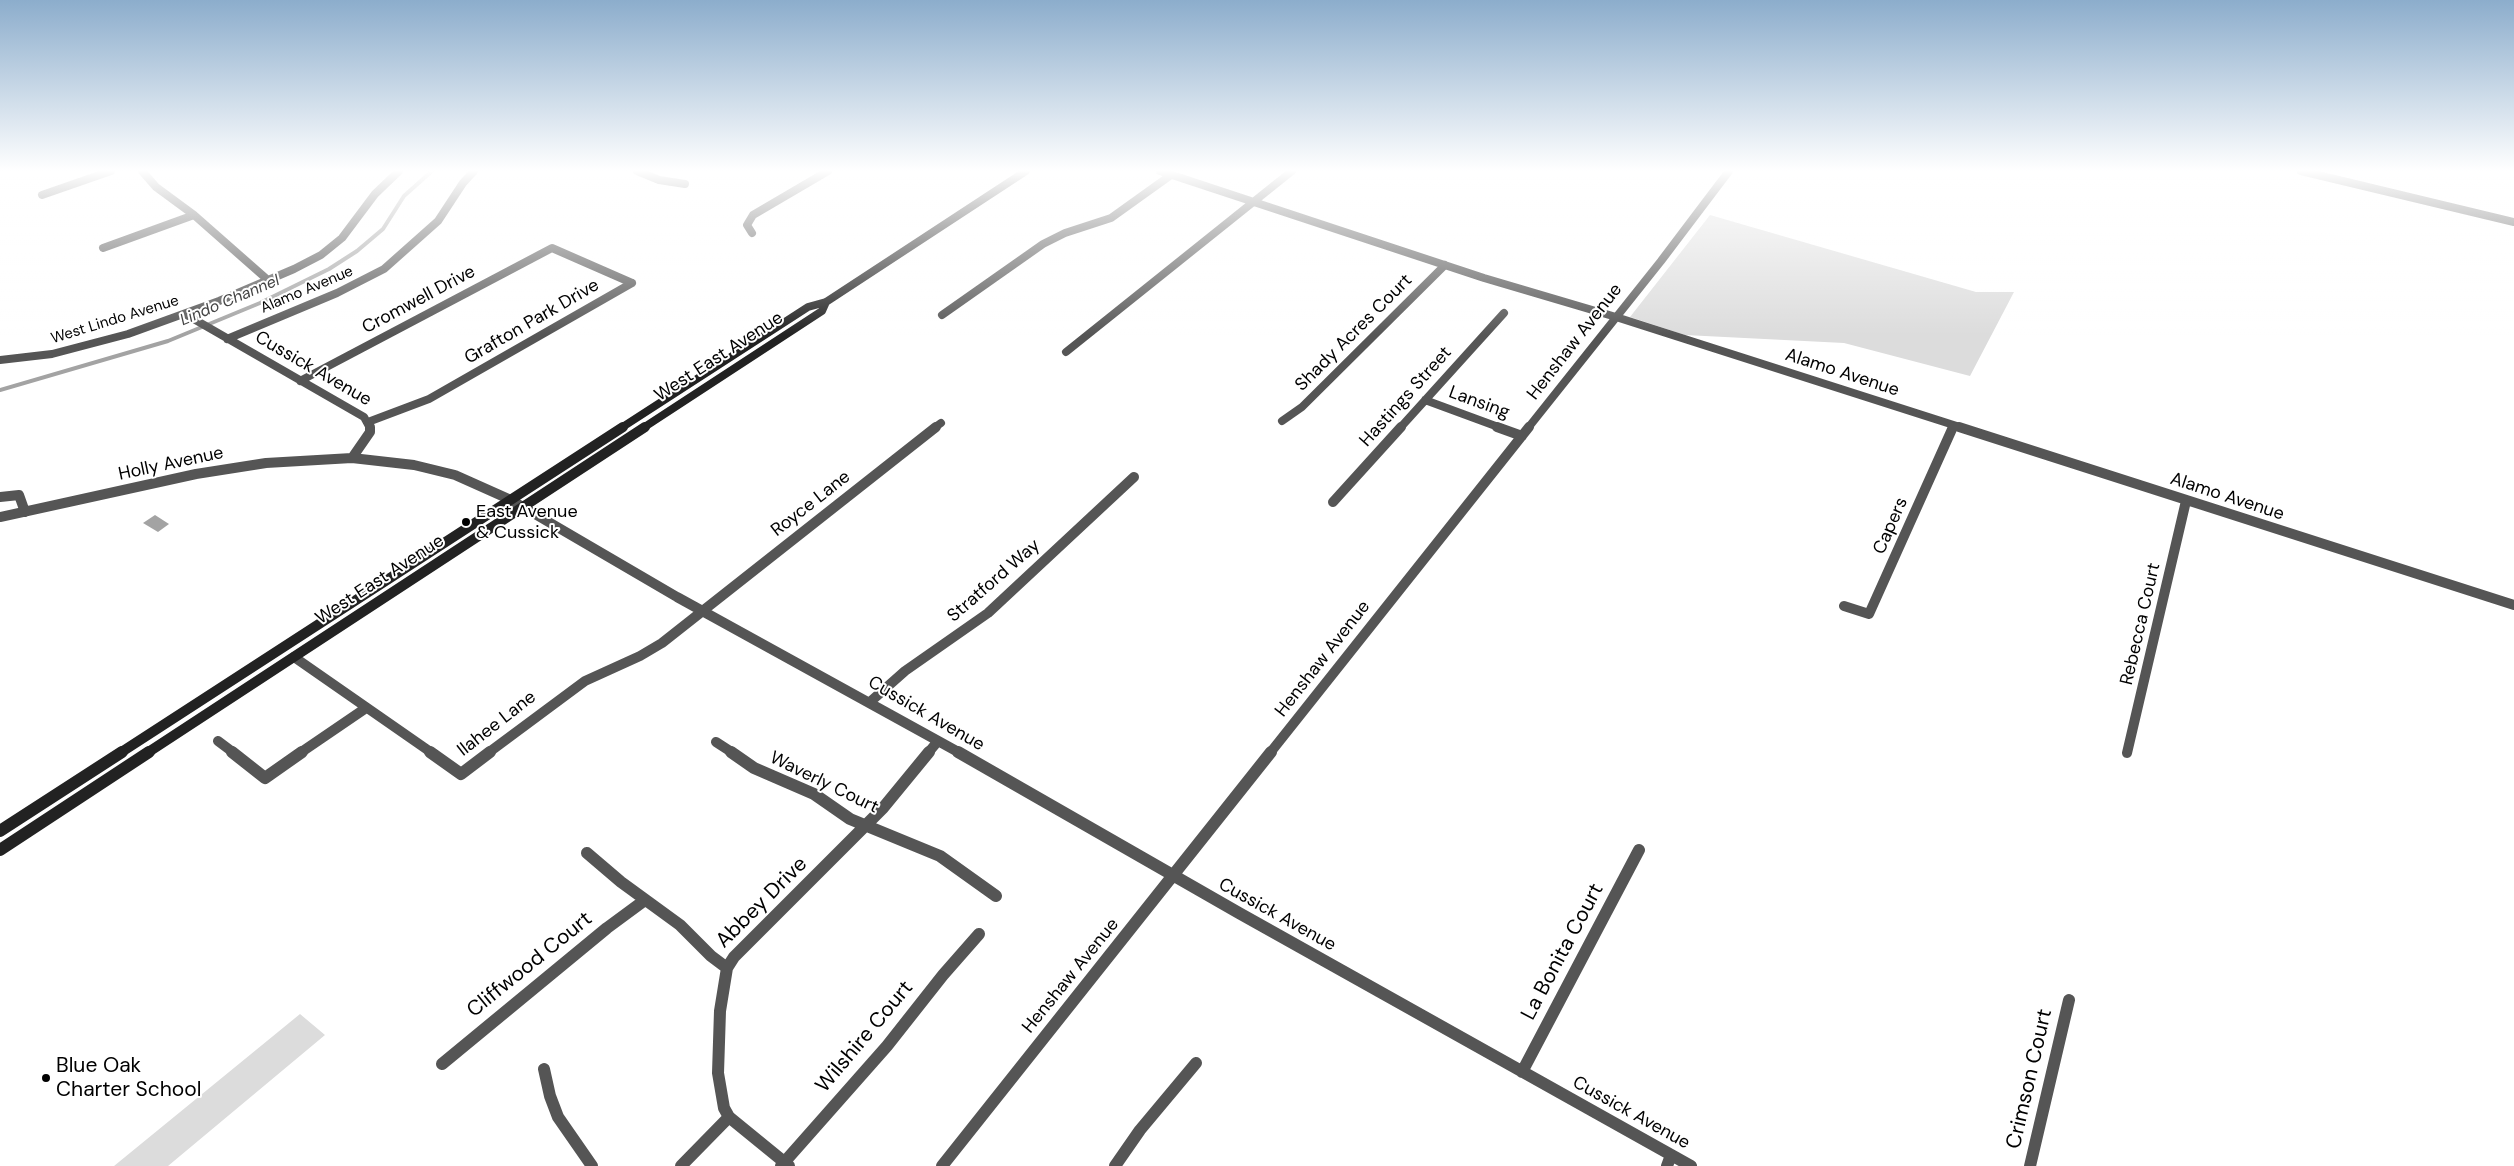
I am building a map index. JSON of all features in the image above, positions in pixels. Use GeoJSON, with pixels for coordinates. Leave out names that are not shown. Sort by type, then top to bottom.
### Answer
{"type":"FeatureCollection","features":[{"type":"Feature","properties":{"kind":"main road","name":"West East Avenue"},"geometry":{"type":"LineString","coordinates":[[0,831],[808,307],[826,302],[943,225]]}},
{"type":"Feature","properties":{"kind":"main road","name":"West East Avenue"},"geometry":{"type":"LineString","coordinates":[[0,850],[822,311],[826,302]]}},
{"type":"Feature","properties":{"kind":"street"},"geometry":{"type":"LineString","coordinates":[[103,248],[167,225]]}},
{"type":"Feature","properties":{"kind":"street"},"geometry":{"type":"LineString","coordinates":[[205,225],[269,281]]}},
{"type":"Feature","properties":{"kind":"street","name":"West Lindo Avenue"},"geometry":{"type":"LineString","coordinates":[[0,360],[43,355],[83,347],[188,317],[308,262],[339,242],[354,225]]}},
{"type":"Feature","properties":{"kind":"street","name":"Alamo Avenue"},"geometry":{"type":"LineString","coordinates":[[227,339],[352,286],[384,269],[433,225]]}},
{"type":"Feature","properties":{"kind":"street"},"geometry":{"type":"LineString","coordinates":[[747,225],[752,233]]}},
{"type":"Feature","properties":{"kind":"street"},"geometry":{"type":"LineString","coordinates":[[942,315],[1043,244],[1065,233],[1088,225]]}},
{"type":"Feature","properties":{"kind":"street"},"geometry":{"type":"LineString","coordinates":[[1066,352],[1225,225]]}},
{"type":"Feature","properties":{"kind":"street","name":"Alamo Avenue"},"geometry":{"type":"LineString","coordinates":[[1325,225],[2514,605]]}},
{"type":"Feature","properties":{"kind":"street","name":"Henshaw Avenue"},"geometry":{"type":"LineString","coordinates":[[942,1166],[1616,318],[1687,225]]}},
{"type":"Feature","properties":{"kind":"street","name":"Cromwell Drive"},"geometry":{"type":"LineString","coordinates":[[300,381],[552,248]]}},
{"type":"Feature","properties":{"kind":"street","name":"Grafton Park Drive"},"geometry":{"type":"LineString","coordinates":[[368,422],[429,399],[632,283],[552,248]]}},
{"type":"Feature","properties":{"kind":"street","name":"Shady Acres Court"},"geometry":{"type":"LineString","coordinates":[[1282,421],[1302,407],[1445,265]]}},
{"type":"Feature","properties":{"kind":"street","name":"Hastings Street"},"geometry":{"type":"LineString","coordinates":[[1333,502],[1504,313]]}},
{"type":"Feature","properties":{"kind":"street","name":"Cussick Avenue"},"geometry":{"type":"LineString","coordinates":[[188,317],[364,417],[370,428],[368,436],[352,458],[433,468],[472,481],[512,500],[701,610],[870,702],[1173,876],[1522,1072],[1669,1160],[1691,1166]]}},
{"type":"Feature","properties":{"kind":"street","name":"Lansing"},"geometry":{"type":"LineString","coordinates":[[1425,400],[1522,436]]}},
{"type":"Feature","properties":{"kind":"street","name":"Royce Lane"},"geometry":{"type":"LineString","coordinates":[[701,610],[941,423]]}},
{"type":"Feature","properties":{"kind":"street","name":"Capers"},"geometry":{"type":"LineString","coordinates":[[1844,606],[1869,614],[1953,426]]}},
{"type":"Feature","properties":{"kind":"street","name":"Holly Avenue"},"geometry":{"type":"LineString","coordinates":[[0,517],[234,467],[285,461],[352,458]]}},
{"type":"Feature","properties":{"kind":"street","name":"Stratford Way"},"geometry":{"type":"LineString","coordinates":[[870,702],[905,671],[979,620],[1134,476]]}},
{"type":"Feature","properties":{"kind":"street"},"geometry":{"type":"LineString","coordinates":[[0,497],[19,495],[25,512]]}},
{"type":"Feature","properties":{"kind":"street","name":"Rebecca Court"},"geometry":{"type":"LineString","coordinates":[[2127,754],[2186,501]]}},
{"type":"Feature","properties":{"kind":"street","name":"Ilahee Lane"},"geometry":{"type":"LineString","coordinates":[[294,658],[461,774],[570,691],[600,673],[652,650],[701,610]]}},
{"type":"Feature","properties":{"kind":"street"},"geometry":{"type":"LineString","coordinates":[[218,741],[265,778],[366,708]]}},
{"type":"Feature","properties":{"kind":"street","name":"Abbey Drive"},"geometry":{"type":"LineString","coordinates":[[729,1117],[721,1097],[718,1073],[720,1011],[727,968],[734,957],[867,825],[938,741]]}},
{"type":"Feature","properties":{"kind":"street","name":"Waverly Court"},"geometry":{"type":"LineString","coordinates":[[716,742],[754,768],[814,794],[850,820],[867,825],[940,856],[996,896]]}},
{"type":"Feature","properties":{"kind":"street","name":"La Bonita Court"},"geometry":{"type":"LineString","coordinates":[[1522,1072],[1639,850]]}},
{"type":"Feature","properties":{"kind":"street"},"geometry":{"type":"LineString","coordinates":[[587,853],[645,900],[680,925],[710,956],[727,968]]}},
{"type":"Feature","properties":{"kind":"street","name":"Cliffwood Court"},"geometry":{"type":"LineString","coordinates":[[442,1064],[607,928],[645,900]]}},
{"type":"Feature","properties":{"kind":"street","name":"Wilshire Court"},"geometry":{"type":"LineString","coordinates":[[785,1165],[887,1046],[943,975],[979,934]]}},
{"type":"Feature","properties":{"kind":"street","name":"Crimson Court"},"geometry":{"type":"LineString","coordinates":[[2030,1166],[2069,1000]]}},
{"type":"Feature","properties":{"kind":"street"},"geometry":{"type":"LineString","coordinates":[[1114,1166],[1140,1130],[1196,1063]]}},
{"type":"Feature","properties":{"kind":"street"},"geometry":{"type":"LineString","coordinates":[[544,1069],[550,1096],[558,1117],[592,1166]]}},
{"type":"Feature","properties":{"kind":"street"},"geometry":{"type":"LineString","coordinates":[[681,1166],[729,1117],[785,1165]]}},
{"type":"Feature","properties":{"kind":"shaded area"},"geometry":{"type":"Polygon","coordinates":[[[1702,225],[1746,225],[1976,292],[2014,292],[1970,376],[1844,343],[1685,335],[1630,317],[1702,225]]]}},
{"type":"Feature","properties":{"kind":"shaded area"},"geometry":{"type":"Polygon","coordinates":[[[155,515],[169,524],[158,532],[143,523],[155,515]]]}},
{"type":"Feature","properties":{"kind":"shaded area"},"geometry":{"type":"Polygon","coordinates":[[[300,1014],[325,1035],[168,1166],[114,1166],[300,1014]]]}},
{"type":"Feature","properties":{"kind":"waterway","name":"Lindo Channel"},"geometry":{"type":"LineString","coordinates":[[0,390],[168,341],[260,303],[329,269],[357,251],[385,225]]}},
{"type":"Feature","properties":{"kind":"place","name":"East Avenue & Cussick"},"geometry":{"type":"Point","coordinates":[466,522]}},
{"type":"Feature","properties":{"kind":"place","name":"Blue Oak Charter School"},"geometry":{"type":"Point","coordinates":[46,1078]}}]}
